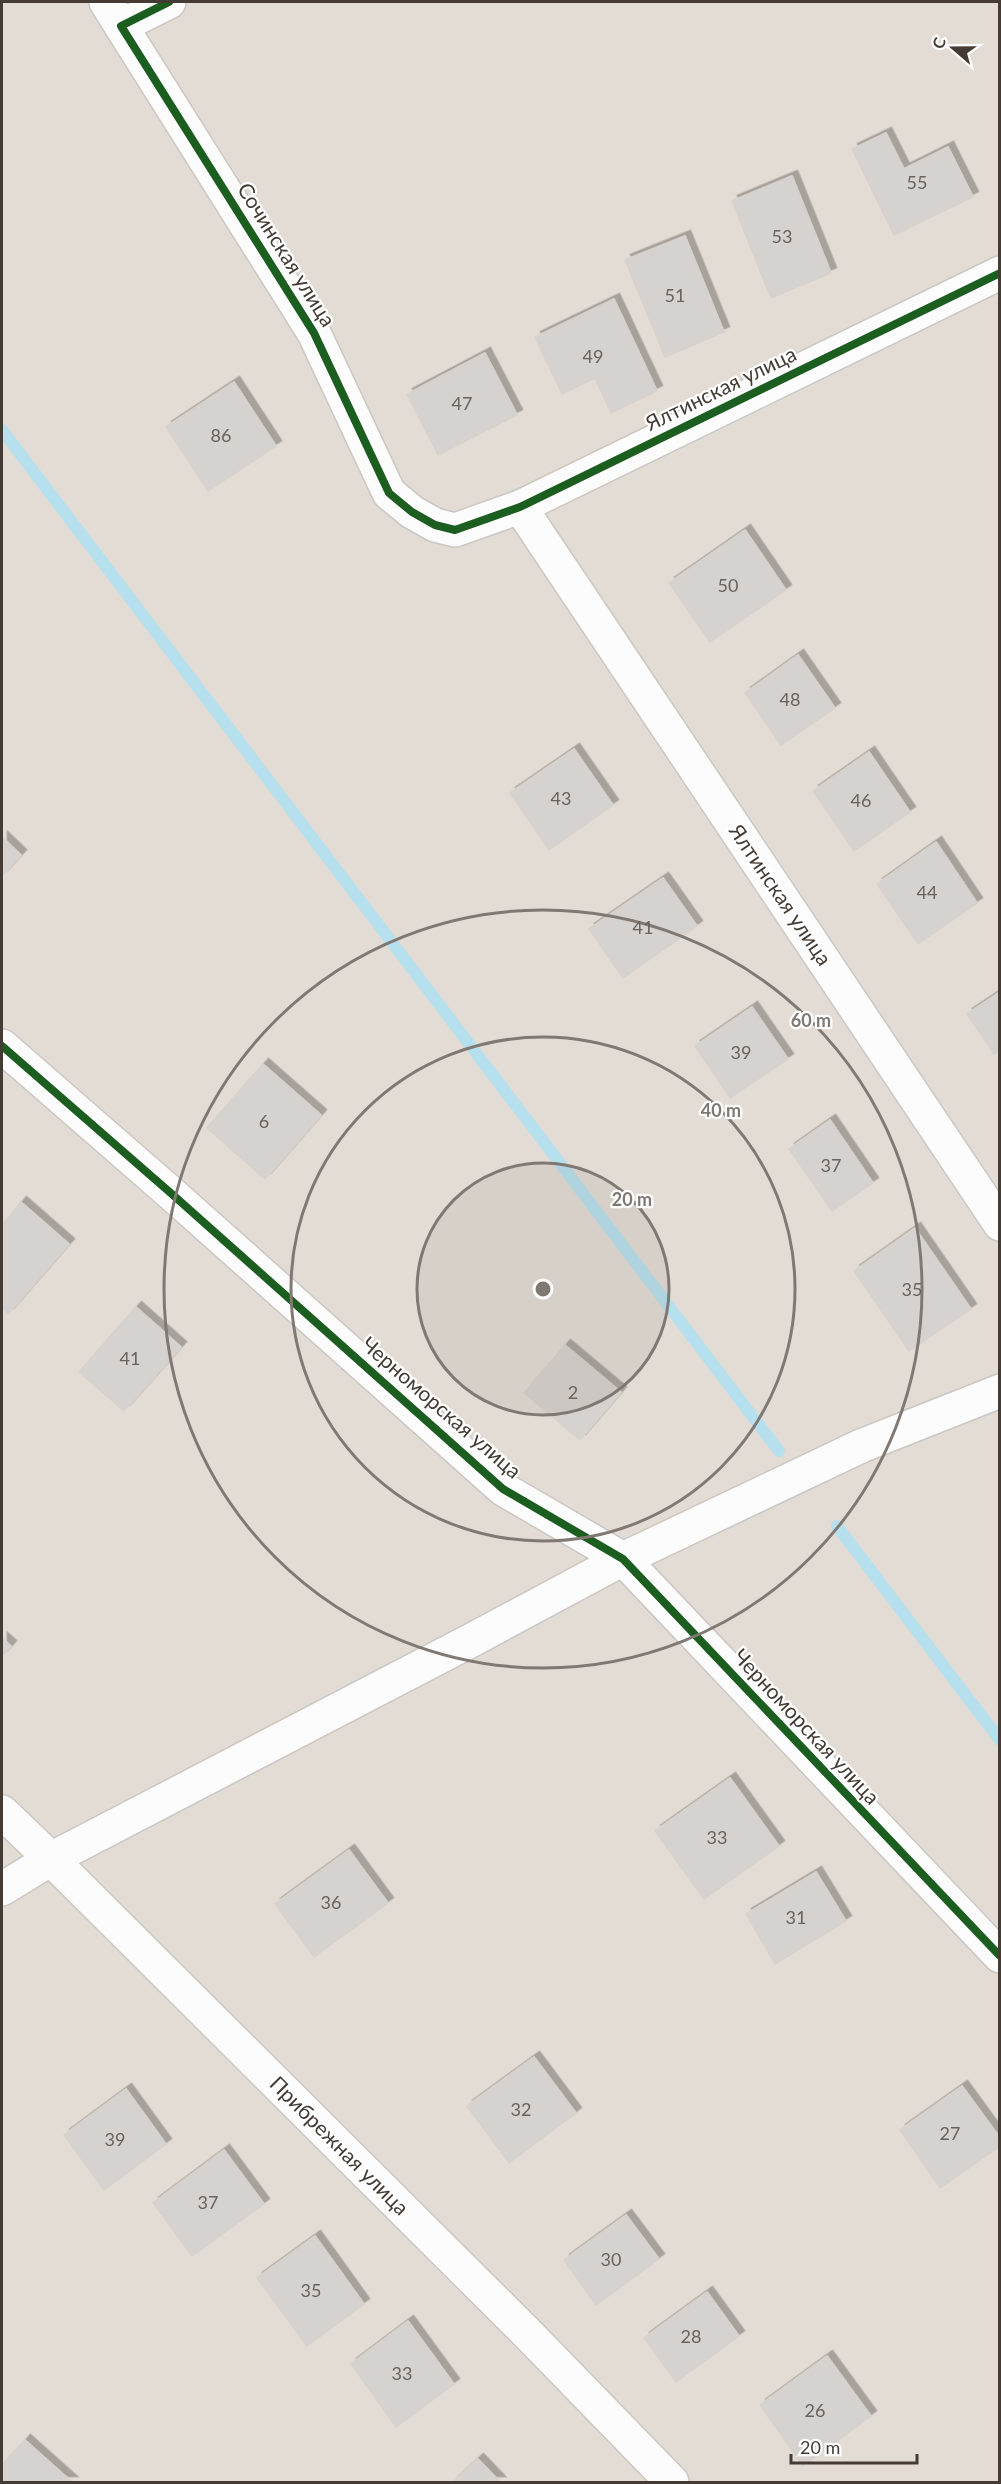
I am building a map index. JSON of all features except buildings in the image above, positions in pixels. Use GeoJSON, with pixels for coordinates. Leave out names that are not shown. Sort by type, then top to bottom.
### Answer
{"type":"FeatureCollection","features":[{"type":"Feature","properties":{"kind":"street","name":"Сочинская улица"},"geometry":{"type":"LineString","coordinates":[[169,2],[113,14],[315,333],[389,493],[412,512],[435,525],[455,530]]}},
{"type":"Feature","properties":{"kind":"street","name":"Ялтинская улица"},"geometry":{"type":"LineString","coordinates":[[455,530],[520,507],[999,273]]}},
{"type":"Feature","properties":{"kind":"street","name":"Ялтинская улица"},"geometry":{"type":"LineString","coordinates":[[520,507],[999,1224]]}},
{"type":"Feature","properties":{"kind":"street","name":"Черноморская улица"},"geometry":{"type":"LineString","coordinates":[[2,1046],[503,1489],[623,1559],[999,1956]]}},
{"type":"Feature","properties":{"kind":"street"},"geometry":{"type":"LineString","coordinates":[[2,1889],[51,1859],[460,1647],[623,1559],[861,1446],[999,1391]]}},
{"type":"Feature","properties":{"kind":"street","name":"Прибрежная улица"},"geometry":{"type":"LineString","coordinates":[[2,1812],[529,2335],[672,2482]]}},
{"type":"Feature","properties":{"kind":"shaded area"},"geometry":{"type":"Polygon","coordinates":[[[2,2],[999,2],[999,2482],[2,2482],[2,2]]]}},
{"type":"Feature","properties":{"kind":"waterway"},"geometry":{"type":"LineString","coordinates":[[2,430],[779,1451]]}},
{"type":"Feature","properties":{"kind":"waterway"},"geometry":{"type":"LineString","coordinates":[[837,1526],[1000,1740]]}},
{"type":"Feature","properties":{"kind":"cycle path"},"geometry":{"type":"LineString","coordinates":[[169,2],[121,26],[314,333],[389,493],[412,512],[435,525],[455,530],[520,507],[1000,273]]}},
{"type":"Feature","properties":{"kind":"cycle path"},"geometry":{"type":"LineString","coordinates":[[2,1046],[503,1489],[623,1559],[1000,1956]]}}]}
